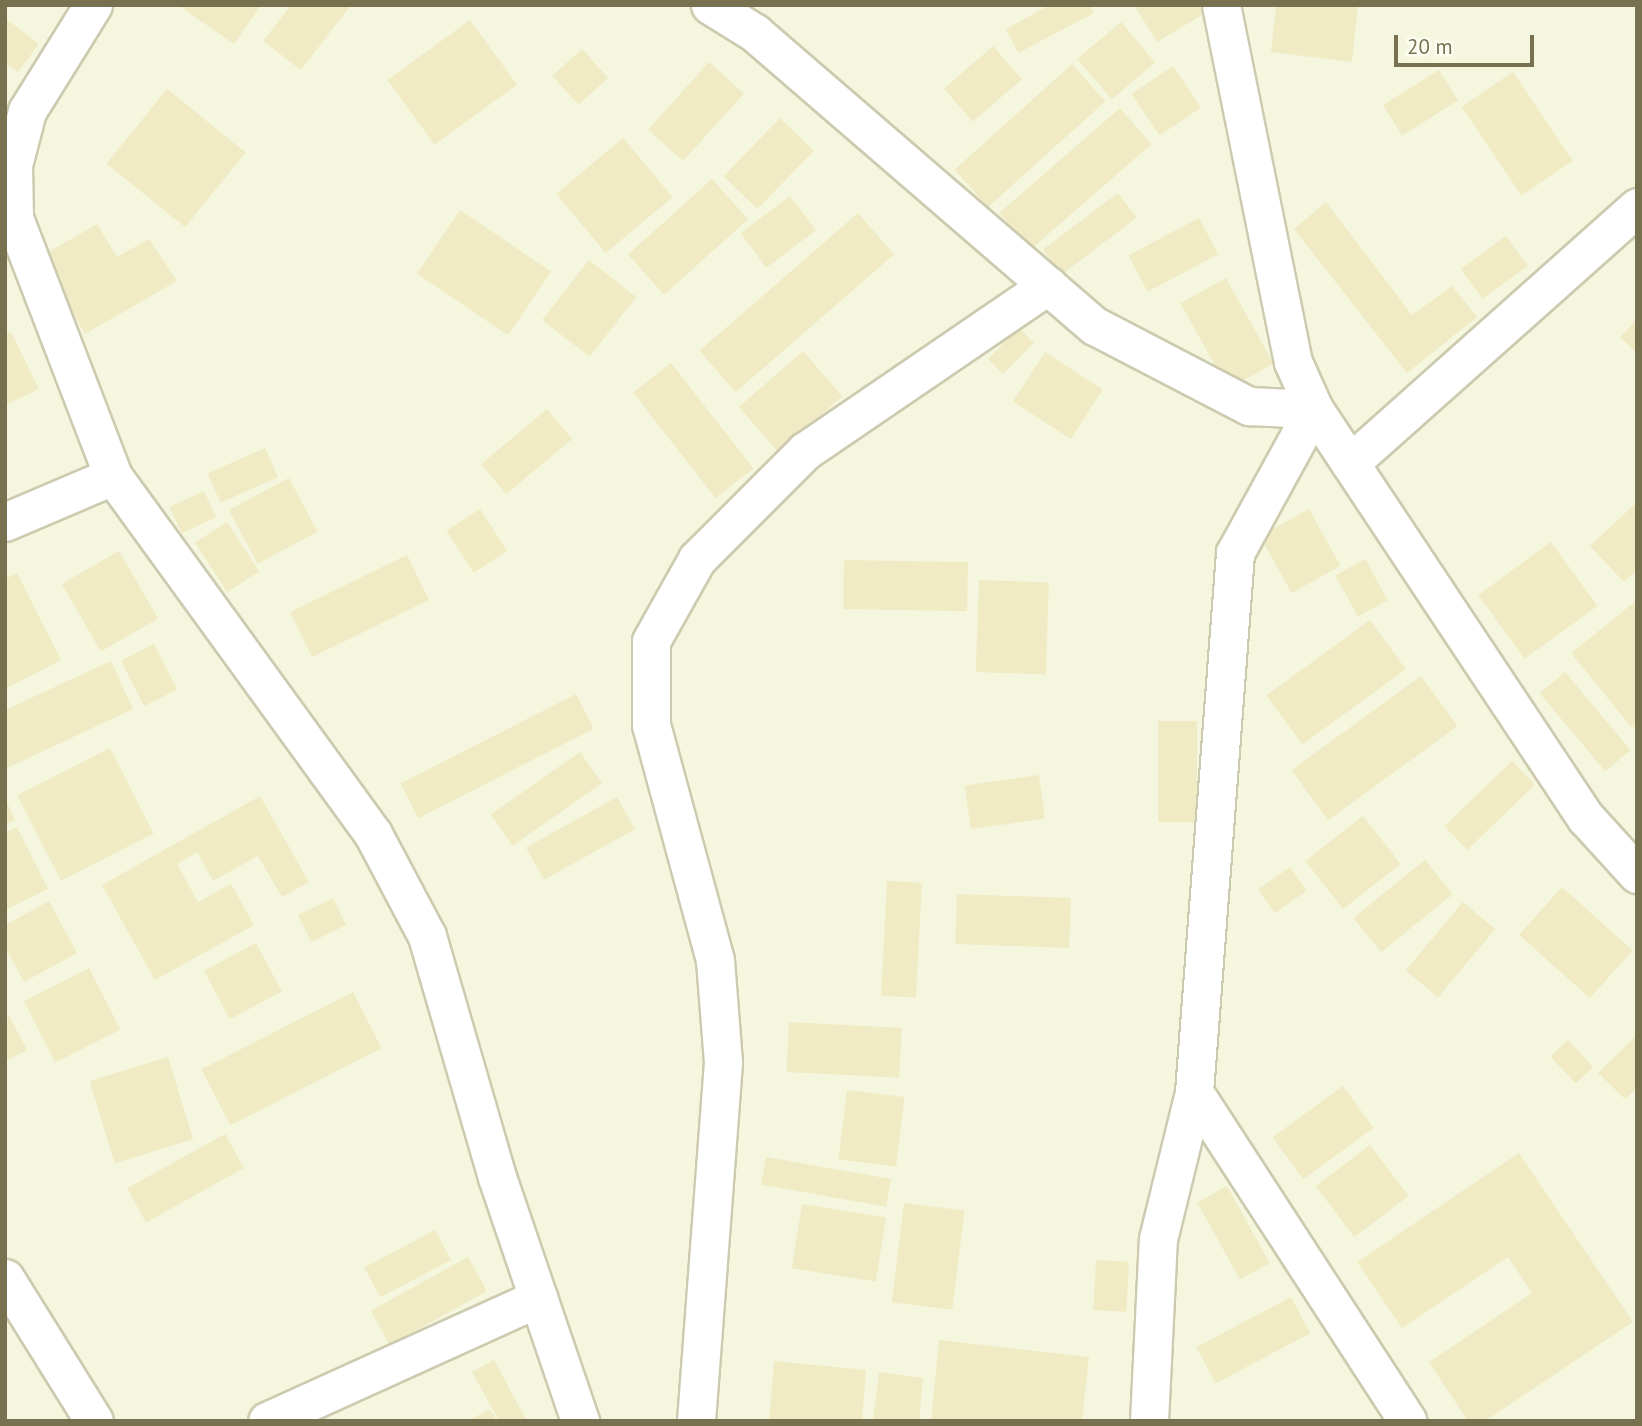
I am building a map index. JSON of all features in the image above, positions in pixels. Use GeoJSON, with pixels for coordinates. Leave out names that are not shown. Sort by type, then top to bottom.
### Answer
{"type":"FeatureCollection","features":[{"type":"Feature","properties":{"kind":"street"},"geometry":{"type":"LineString","coordinates":[[93,5],[27,111],[13,165],[14,218],[113,476],[373,834],[427,936],[538,1298],[580,1421]]}},
{"type":"Feature","properties":{"kind":"street"},"geometry":{"type":"LineString","coordinates":[[710,5],[755,33],[1095,326],[1197,384],[1249,406],[1314,409]]}},
{"type":"Feature","properties":{"kind":"street"},"geometry":{"type":"LineString","coordinates":[[1221,5],[1293,362],[1314,409],[1586,818],[1637,874]]}},
{"type":"Feature","properties":{"kind":"street"},"geometry":{"type":"LineString","coordinates":[[1350,463],[1637,207]]}},
{"type":"Feature","properties":{"kind":"street"},"geometry":{"type":"LineString","coordinates":[[696,1421],[723,1062],[715,960],[651,725],[651,641],[697,559],[806,451],[1048,285]]}},
{"type":"Feature","properties":{"kind":"street"},"geometry":{"type":"LineString","coordinates":[[1149,1421],[1158,1239],[1194,1092],[1235,553],[1314,409]]}},
{"type":"Feature","properties":{"kind":"street"},"geometry":{"type":"LineString","coordinates":[[5,522],[113,476]]}},
{"type":"Feature","properties":{"kind":"street"},"geometry":{"type":"LineString","coordinates":[[1194,1092],[1408,1421]]}},
{"type":"Feature","properties":{"kind":"street"},"geometry":{"type":"LineString","coordinates":[[5,1278],[94,1421]]}},
{"type":"Feature","properties":{"kind":"street"},"geometry":{"type":"LineString","coordinates":[[267,1421],[538,1298]]}},
{"type":"Feature","properties":{"kind":"shaded area"},"geometry":{"type":"Polygon","coordinates":[[[5,5],[1637,5],[1637,1421],[5,1421],[5,5]]]}},
{"type":"Feature","properties":{"kind":"building"},"geometry":{"type":"Polygon","coordinates":[[[178,5],[261,5],[234,44],[178,5]]]}},
{"type":"Feature","properties":{"kind":"building"},"geometry":{"type":"Polygon","coordinates":[[[291,5],[351,5],[301,70],[263,41],[291,5]]]}},
{"type":"Feature","properties":{"kind":"building"},"geometry":{"type":"Polygon","coordinates":[[[1050,5],[1090,5],[1094,13],[1018,53],[1006,29],[1050,5]]]}},
{"type":"Feature","properties":{"kind":"building"},"geometry":{"type":"Polygon","coordinates":[[[1134,5],[1202,5],[1207,12],[1157,42],[1134,5]]]}},
{"type":"Feature","properties":{"kind":"building"},"geometry":{"type":"Polygon","coordinates":[[[1276,5],[1358,5],[1352,62],[1271,52],[1276,5]]]}},
{"type":"Feature","properties":{"kind":"building"},"geometry":{"type":"Polygon","coordinates":[[[5,18],[39,44],[18,72],[5,63],[5,18]]]}},
{"type":"Feature","properties":{"kind":"building"},"geometry":{"type":"Polygon","coordinates":[[[470,20],[517,85],[435,145],[387,80],[470,20]]]}},
{"type":"Feature","properties":{"kind":"building"},"geometry":{"type":"Polygon","coordinates":[[[1121,22],[1155,63],[1111,99],[1077,59],[1121,22]]]}},
{"type":"Feature","properties":{"kind":"building"},"geometry":{"type":"Polygon","coordinates":[[[993,46],[1022,79],[973,122],[944,89],[993,46]]]}},
{"type":"Feature","properties":{"kind":"building"},"geometry":{"type":"Polygon","coordinates":[[[582,49],[608,78],[578,105],[552,76],[582,49]]]}},
{"type":"Feature","properties":{"kind":"building"},"geometry":{"type":"Polygon","coordinates":[[[709,62],[744,93],[683,161],[648,130],[709,62]]]}},
{"type":"Feature","properties":{"kind":"building"},"geometry":{"type":"Polygon","coordinates":[[[1072,64],[1105,101],[988,207],[955,170],[1072,64]]]}},
{"type":"Feature","properties":{"kind":"building"},"geometry":{"type":"Polygon","coordinates":[[[1173,66],[1201,107],[1160,135],[1132,94],[1173,66]]]}},
{"type":"Feature","properties":{"kind":"building"},"geometry":{"type":"Polygon","coordinates":[[[1439,70],[1458,101],[1402,136],[1383,105],[1439,70]]]}},
{"type":"Feature","properties":{"kind":"building"},"geometry":{"type":"Polygon","coordinates":[[[1513,72],[1573,161],[1521,195],[1462,107],[1513,72]]]}},
{"type":"Feature","properties":{"kind":"building"},"geometry":{"type":"Polygon","coordinates":[[[167,89],[245,153],[185,227],[107,164],[167,89]]]}},
{"type":"Feature","properties":{"kind":"building"},"geometry":{"type":"Polygon","coordinates":[[[1120,108],[1151,144],[1031,249],[999,213],[1120,108]]]}},
{"type":"Feature","properties":{"kind":"building"},"geometry":{"type":"Polygon","coordinates":[[[780,118],[814,151],[758,209],[724,176],[780,118]]]}},
{"type":"Feature","properties":{"kind":"building"},"geometry":{"type":"Polygon","coordinates":[[[623,138],[672,197],[606,253],[556,194],[623,138]]]}},
{"type":"Feature","properties":{"kind":"building"},"geometry":{"type":"Polygon","coordinates":[[[712,179],[748,219],[664,295],[628,255],[712,179]]]}},
{"type":"Feature","properties":{"kind":"building"},"geometry":{"type":"Polygon","coordinates":[[[1118,193],[1137,218],[1062,274],[1043,250],[1118,193]]]}},
{"type":"Feature","properties":{"kind":"building"},"geometry":{"type":"Polygon","coordinates":[[[790,196],[816,230],[766,268],[740,233],[790,196]]]}},
{"type":"Feature","properties":{"kind":"building"},"geometry":{"type":"Polygon","coordinates":[[[1326,202],[1412,315],[1452,286],[1477,317],[1407,373],[1294,229],[1326,202]]]}},
{"type":"Feature","properties":{"kind":"building"},"geometry":{"type":"Polygon","coordinates":[[[460,210],[551,272],[508,335],[417,274],[460,210]]]}},
{"type":"Feature","properties":{"kind":"building"},"geometry":{"type":"Polygon","coordinates":[[[858,213],[894,255],[736,392],[700,351],[858,213]]]}},
{"type":"Feature","properties":{"kind":"building"},"geometry":{"type":"Polygon","coordinates":[[[1199,218],[1218,254],[1148,292],[1128,256],[1199,218]]]}},
{"type":"Feature","properties":{"kind":"building"},"geometry":{"type":"Polygon","coordinates":[[[97,224],[117,257],[149,239],[177,281],[85,334],[40,257],[97,224]]]}},
{"type":"Feature","properties":{"kind":"building"},"geometry":{"type":"Polygon","coordinates":[[[1506,236],[1528,266],[1482,299],[1461,269],[1506,236]]]}},
{"type":"Feature","properties":{"kind":"building"},"geometry":{"type":"Polygon","coordinates":[[[589,260],[636,297],[589,357],[542,320],[589,260]]]}},
{"type":"Feature","properties":{"kind":"building"},"geometry":{"type":"Polygon","coordinates":[[[1226,278],[1274,364],[1228,389],[1181,303],[1226,278]]]}},
{"type":"Feature","properties":{"kind":"building"},"geometry":{"type":"Polygon","coordinates":[[[1637,319],[1637,353],[1620,337],[1637,319]]]}},
{"type":"Feature","properties":{"kind":"building"},"geometry":{"type":"Polygon","coordinates":[[[1019,328],[1034,343],[1003,374],[988,359],[1019,328]]]}},
{"type":"Feature","properties":{"kind":"building"},"geometry":{"type":"Polygon","coordinates":[[[11,332],[39,389],[5,405],[5,335],[11,332]]]}},
{"type":"Feature","properties":{"kind":"building"},"geometry":{"type":"Polygon","coordinates":[[[803,351],[842,396],[778,452],[739,407],[803,351]]]}},
{"type":"Feature","properties":{"kind":"building"},"geometry":{"type":"Polygon","coordinates":[[[1045,352],[1103,390],[1071,439],[1013,401],[1045,352]]]}},
{"type":"Feature","properties":{"kind":"building"},"geometry":{"type":"Polygon","coordinates":[[[671,363],[753,469],[716,498],[633,393],[671,363]]]}},
{"type":"Feature","properties":{"kind":"building"},"geometry":{"type":"Polygon","coordinates":[[[547,409],[572,439],[506,494],[481,464],[547,409]]]}},
{"type":"Feature","properties":{"kind":"building"},"geometry":{"type":"Polygon","coordinates":[[[265,448],[278,477],[220,503],[207,474],[265,448]]]}},
{"type":"Feature","properties":{"kind":"building"},"geometry":{"type":"Polygon","coordinates":[[[289,478],[318,532],[258,564],[229,510],[289,478]]]}},
{"type":"Feature","properties":{"kind":"building"},"geometry":{"type":"Polygon","coordinates":[[[204,491],[216,517],[182,533],[170,507],[204,491]]]}},
{"type":"Feature","properties":{"kind":"building"},"geometry":{"type":"Polygon","coordinates":[[[1637,502],[1637,570],[1624,582],[1590,546],[1637,502]]]}},
{"type":"Feature","properties":{"kind":"building"},"geometry":{"type":"Polygon","coordinates":[[[480,509],[507,551],[474,573],[446,531],[480,509]]]}},
{"type":"Feature","properties":{"kind":"building"},"geometry":{"type":"Polygon","coordinates":[[[1309,509],[1341,566],[1292,593],[1260,536],[1309,509]]]}},
{"type":"Feature","properties":{"kind":"building"},"geometry":{"type":"Polygon","coordinates":[[[227,522],[259,571],[227,592],[195,543],[227,522]]]}},
{"type":"Feature","properties":{"kind":"building"},"geometry":{"type":"Polygon","coordinates":[[[1551,542],[1597,606],[1525,659],[1478,595],[1551,542]]]}},
{"type":"Feature","properties":{"kind":"building"},"geometry":{"type":"Polygon","coordinates":[[[119,551],[158,619],[101,652],[62,584],[119,551]]]}},
{"type":"Feature","properties":{"kind":"building"},"geometry":{"type":"Polygon","coordinates":[[[407,555],[429,600],[312,657],[290,612],[407,555]]]}},
{"type":"Feature","properties":{"kind":"building"},"geometry":{"type":"Polygon","coordinates":[[[1365,559],[1388,600],[1358,617],[1335,575],[1365,559]]]}},
{"type":"Feature","properties":{"kind":"building"},"geometry":{"type":"Polygon","coordinates":[[[844,560],[968,562],[967,611],[843,609],[844,560]]]}},
{"type":"Feature","properties":{"kind":"building"},"geometry":{"type":"Polygon","coordinates":[[[17,573],[61,660],[5,689],[5,579],[17,573]]]}},
{"type":"Feature","properties":{"kind":"building"},"geometry":{"type":"Polygon","coordinates":[[[979,580],[1049,582],[1046,674],[976,672],[979,580]]]}},
{"type":"Feature","properties":{"kind":"building"},"geometry":{"type":"Polygon","coordinates":[[[1637,600],[1637,724],[1632,728],[1571,653],[1637,600]]]}},
{"type":"Feature","properties":{"kind":"building"},"geometry":{"type":"Polygon","coordinates":[[[1370,620],[1406,669],[1302,745],[1266,695],[1370,620]]]}},
{"type":"Feature","properties":{"kind":"building"},"geometry":{"type":"Polygon","coordinates":[[[154,644],[177,689],[144,706],[121,661],[154,644]]]}},
{"type":"Feature","properties":{"kind":"building"},"geometry":{"type":"Polygon","coordinates":[[[111,661],[133,709],[5,769],[5,710],[111,661]]]}},
{"type":"Feature","properties":{"kind":"building"},"geometry":{"type":"Polygon","coordinates":[[[1565,672],[1631,750],[1605,771],[1540,693],[1565,672]]]}},
{"type":"Feature","properties":{"kind":"building"},"geometry":{"type":"Polygon","coordinates":[[[1421,676],[1457,726],[1328,820],[1292,770],[1421,676]]]}},
{"type":"Feature","properties":{"kind":"building"},"geometry":{"type":"Polygon","coordinates":[[[576,694],[594,729],[418,818],[400,783],[576,694]]]}},
{"type":"Feature","properties":{"kind":"building"},"geometry":{"type":"Polygon","coordinates":[[[1158,721],[1197,721],[1197,822],[1158,822],[1158,721]]]}},
{"type":"Feature","properties":{"kind":"building"},"geometry":{"type":"Polygon","coordinates":[[[110,748],[154,834],[61,881],[17,795],[110,748]]]}},
{"type":"Feature","properties":{"kind":"building"},"geometry":{"type":"Polygon","coordinates":[[[580,752],[602,783],[513,846],[491,815],[580,752]]]}},
{"type":"Feature","properties":{"kind":"building"},"geometry":{"type":"Polygon","coordinates":[[[1512,761],[1535,785],[1467,850],[1444,826],[1512,761]]]}},
{"type":"Feature","properties":{"kind":"building"},"geometry":{"type":"Polygon","coordinates":[[[1039,775],[1045,819],[971,829],[965,785],[1039,775]]]}},
{"type":"Feature","properties":{"kind":"building"},"geometry":{"type":"Polygon","coordinates":[[[260,796],[309,882],[282,897],[258,856],[213,881],[197,852],[177,864],[198,902],[231,884],[254,925],[155,980],[102,885],[260,796]]]}},
{"type":"Feature","properties":{"kind":"building"},"geometry":{"type":"Polygon","coordinates":[[[617,797],[635,829],[544,880],[526,847],[617,797]]]}},
{"type":"Feature","properties":{"kind":"building"},"geometry":{"type":"Polygon","coordinates":[[[5,798],[15,820],[5,824],[5,798]]]}},
{"type":"Feature","properties":{"kind":"building"},"geometry":{"type":"Polygon","coordinates":[[[1363,816],[1401,864],[1343,909],[1305,861],[1363,816]]]}},
{"type":"Feature","properties":{"kind":"building"},"geometry":{"type":"Polygon","coordinates":[[[17,827],[48,889],[5,910],[5,833],[17,827]]]}},
{"type":"Feature","properties":{"kind":"building"},"geometry":{"type":"Polygon","coordinates":[[[1425,860],[1453,894],[1381,952],[1354,918],[1425,860]]]}},
{"type":"Feature","properties":{"kind":"building"},"geometry":{"type":"Polygon","coordinates":[[[1290,867],[1307,891],[1275,913],[1258,889],[1290,867]]]}},
{"type":"Feature","properties":{"kind":"building"},"geometry":{"type":"Polygon","coordinates":[[[887,881],[922,883],[916,998],[881,996],[887,881]]]}},
{"type":"Feature","properties":{"kind":"building"},"geometry":{"type":"Polygon","coordinates":[[[1562,887],[1633,951],[1590,998],[1519,935],[1562,887]]]}},
{"type":"Feature","properties":{"kind":"building"},"geometry":{"type":"Polygon","coordinates":[[[957,894],[1071,898],[1069,948],[955,944],[957,894]]]}},
{"type":"Feature","properties":{"kind":"building"},"geometry":{"type":"Polygon","coordinates":[[[333,898],[346,925],[311,942],[298,915],[333,898]]]}},
{"type":"Feature","properties":{"kind":"building"},"geometry":{"type":"Polygon","coordinates":[[[49,901],[77,953],[24,982],[5,947],[5,925],[49,901]]]}},
{"type":"Feature","properties":{"kind":"building"},"geometry":{"type":"Polygon","coordinates":[[[1463,902],[1495,929],[1438,997],[1406,970],[1463,902]]]}},
{"type":"Feature","properties":{"kind":"building"},"geometry":{"type":"Polygon","coordinates":[[[256,943],[282,992],[230,1019],[204,971],[256,943]]]}},
{"type":"Feature","properties":{"kind":"building"},"geometry":{"type":"Polygon","coordinates":[[[89,968],[120,1029],[55,1063],[24,1001],[89,968]]]}},
{"type":"Feature","properties":{"kind":"building"},"geometry":{"type":"Polygon","coordinates":[[[353,992],[382,1048],[230,1125],[202,1069],[353,992]]]}},
{"type":"Feature","properties":{"kind":"building"},"geometry":{"type":"Polygon","coordinates":[[[8,1014],[27,1050],[8,1060],[5,1055],[8,1014]]]}},
{"type":"Feature","properties":{"kind":"building"},"geometry":{"type":"Polygon","coordinates":[[[789,1022],[902,1028],[899,1078],[786,1072],[789,1022]]]}},
{"type":"Feature","properties":{"kind":"building"},"geometry":{"type":"Polygon","coordinates":[[[1637,1035],[1637,1088],[1625,1099],[1598,1073],[1637,1035]]]}},
{"type":"Feature","properties":{"kind":"building"},"geometry":{"type":"Polygon","coordinates":[[[1568,1040],[1593,1067],[1576,1083],[1550,1056],[1568,1040]]]}},
{"type":"Feature","properties":{"kind":"building"},"geometry":{"type":"Polygon","coordinates":[[[168,1057],[193,1139],[115,1163],[90,1081],[168,1057]]]}},
{"type":"Feature","properties":{"kind":"building"},"geometry":{"type":"Polygon","coordinates":[[[1343,1086],[1374,1128],[1303,1179],[1273,1137],[1343,1086]]]}},
{"type":"Feature","properties":{"kind":"building"},"geometry":{"type":"Polygon","coordinates":[[[847,1090],[905,1097],[896,1167],[838,1159],[847,1090]]]}},
{"type":"Feature","properties":{"kind":"building"},"geometry":{"type":"Polygon","coordinates":[[[225,1134],[244,1168],[146,1222],[127,1188],[225,1134]]]}},
{"type":"Feature","properties":{"kind":"building"},"geometry":{"type":"Polygon","coordinates":[[[1370,1145],[1409,1196],[1354,1237],[1316,1186],[1370,1145]]]}},
{"type":"Feature","properties":{"kind":"building"},"geometry":{"type":"Polygon","coordinates":[[[1519,1153],[1633,1322],[1485,1421],[1468,1421],[1429,1362],[1532,1293],[1508,1257],[1402,1328],[1357,1262],[1519,1153]]]}},
{"type":"Feature","properties":{"kind":"building"},"geometry":{"type":"Polygon","coordinates":[[[766,1157],[891,1179],[886,1207],[761,1185],[766,1157]]]}},
{"type":"Feature","properties":{"kind":"building"},"geometry":{"type":"Polygon","coordinates":[[[1227,1186],[1270,1263],[1240,1279],[1197,1202],[1227,1186]]]}},
{"type":"Feature","properties":{"kind":"building"},"geometry":{"type":"Polygon","coordinates":[[[904,1203],[965,1210],[952,1310],[892,1302],[904,1203]]]}},
{"type":"Feature","properties":{"kind":"building"},"geometry":{"type":"Polygon","coordinates":[[[802,1204],[886,1217],[876,1281],[792,1268],[802,1204]]]}},
{"type":"Feature","properties":{"kind":"building"},"geometry":{"type":"Polygon","coordinates":[[[435,1230],[451,1260],[380,1298],[364,1268],[435,1230]]]}},
{"type":"Feature","properties":{"kind":"building"},"geometry":{"type":"Polygon","coordinates":[[[468,1257],[487,1291],[390,1345],[371,1311],[468,1257]]]}},
{"type":"Feature","properties":{"kind":"building"},"geometry":{"type":"Polygon","coordinates":[[[1096,1260],[1129,1262],[1126,1312],[1093,1310],[1096,1260]]]}},
{"type":"Feature","properties":{"kind":"building"},"geometry":{"type":"Polygon","coordinates":[[[1291,1297],[1310,1333],[1216,1383],[1197,1347],[1291,1297]]]}},
{"type":"Feature","properties":{"kind":"building"},"geometry":{"type":"Polygon","coordinates":[[[939,1340],[1089,1357],[1082,1421],[931,1420],[939,1340]]]}},
{"type":"Feature","properties":{"kind":"building"},"geometry":{"type":"Polygon","coordinates":[[[494,1360],[527,1421],[499,1421],[472,1372],[494,1360]]]}},
{"type":"Feature","properties":{"kind":"building"},"geometry":{"type":"Polygon","coordinates":[[[774,1361],[866,1370],[862,1421],[769,1421],[774,1361]]]}},
{"type":"Feature","properties":{"kind":"building"},"geometry":{"type":"Polygon","coordinates":[[[879,1372],[923,1378],[919,1421],[873,1421],[879,1372]]]}},
{"type":"Feature","properties":{"kind":"building"},"geometry":{"type":"Polygon","coordinates":[[[490,1409],[497,1421],[468,1421],[490,1409]]]}}]}
